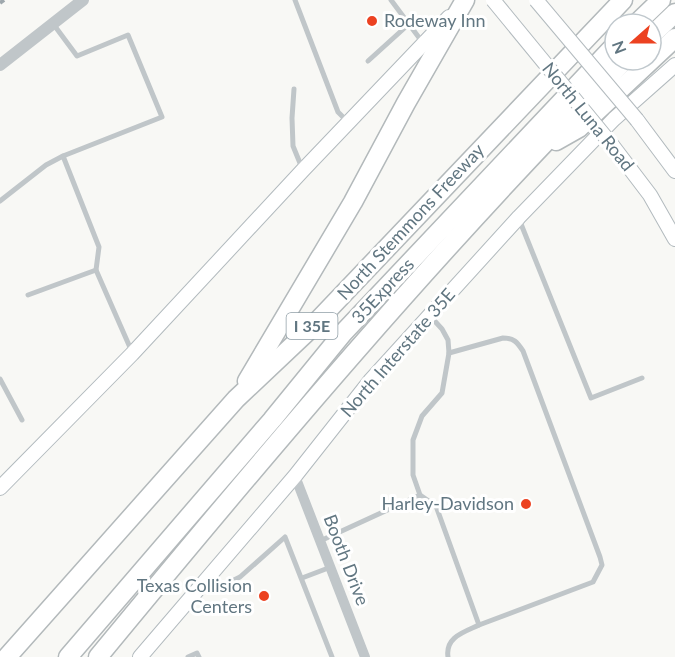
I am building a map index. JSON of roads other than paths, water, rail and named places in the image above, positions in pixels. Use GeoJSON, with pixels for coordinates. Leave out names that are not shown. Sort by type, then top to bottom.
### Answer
{"type":"FeatureCollection","features":[{"type":"Feature","properties":{"kind":"highway"},"geometry":{"type":"LineString","coordinates":[[236,399],[352,202],[465,0]]}},
{"type":"Feature","properties":{"kind":"highway","name":"North Stemmons Freeway"},"geometry":{"type":"LineString","coordinates":[[6,657],[236,399],[307,332],[623,0]]}},
{"type":"Feature","properties":{"kind":"highway"},"geometry":{"type":"LineString","coordinates":[[648,12],[661,0]]}},
{"type":"Feature","properties":{"kind":"highway"},"geometry":{"type":"LineString","coordinates":[[663,24],[675,13]]}},
{"type":"Feature","properties":{"kind":"highway"},"geometry":{"type":"LineString","coordinates":[[534,154],[579,128],[675,38]]}},
{"type":"Feature","properties":{"kind":"highway","name":"35Express"},"geometry":{"type":"LineString","coordinates":[[68,657],[264,429],[343,333],[603,58]]}},
{"type":"Feature","properties":{"kind":"highway","name":"I 35E"},"geometry":{"type":"LineString","coordinates":[[99,657],[347,360],[534,154],[614,72]]}},
{"type":"Feature","properties":{"kind":"main road"},"geometry":{"type":"LineString","coordinates":[[0,488],[132,354],[465,0]]}},
{"type":"Feature","properties":{"kind":"main road","name":"North Luna Road"},"geometry":{"type":"LineString","coordinates":[[493,0],[612,145],[650,195],[675,239]]}},
{"type":"Feature","properties":{"kind":"main road","name":"North Luna Road"},"geometry":{"type":"LineString","coordinates":[[536,0],[637,120],[675,171]]}},
{"type":"Feature","properties":{"kind":"main road","name":"North Interstate 35E"},"geometry":{"type":"LineString","coordinates":[[140,657],[151,650],[206,578],[295,476],[370,381],[519,217],[614,119],[675,65]]}},
{"type":"Feature","properties":{"kind":"street"},"geometry":{"type":"LineString","coordinates":[[0,66],[83,0]]}},
{"type":"Feature","properties":{"kind":"street","name":"Booth Drive"},"geometry":{"type":"LineString","coordinates":[[295,476],[366,657]]}},
{"type":"Feature","properties":{"kind":"lane"},"geometry":{"type":"LineString","coordinates":[[295,0],[338,112],[348,123]]}},
{"type":"Feature","properties":{"kind":"lane"},"geometry":{"type":"LineString","coordinates":[[391,0],[424,45]]}},
{"type":"Feature","properties":{"kind":"lane"},"geometry":{"type":"LineString","coordinates":[[368,61],[410,23]]}},
{"type":"Feature","properties":{"kind":"lane"},"geometry":{"type":"LineString","coordinates":[[0,201],[46,165],[63,156],[162,117],[128,35],[77,56],[53,24]]}},
{"type":"Feature","properties":{"kind":"lane"},"geometry":{"type":"LineString","coordinates":[[294,90],[293,146],[303,170]]}},
{"type":"Feature","properties":{"kind":"lane"},"geometry":{"type":"LineString","coordinates":[[63,156],[99,247],[96,270],[132,354]]}},
{"type":"Feature","properties":{"kind":"lane"},"geometry":{"type":"LineString","coordinates":[[519,217],[591,398],[642,378]]}},
{"type":"Feature","properties":{"kind":"lane"},"geometry":{"type":"LineString","coordinates":[[28,295],[96,270]]}},
{"type":"Feature","properties":{"kind":"lane"},"geometry":{"type":"LineString","coordinates":[[430,316],[448,340],[450,353],[442,393],[422,416],[413,440],[414,475],[420,495],[436,506],[479,625]]}},
{"type":"Feature","properties":{"kind":"lane"},"geometry":{"type":"LineString","coordinates":[[448,657],[447,650],[450,642],[458,634],[593,582],[602,565],[523,351],[517,341],[503,338],[450,353]]}},
{"type":"Feature","properties":{"kind":"lane"},"geometry":{"type":"LineString","coordinates":[[0,378],[22,420]]}},
{"type":"Feature","properties":{"kind":"lane"},"geometry":{"type":"LineString","coordinates":[[320,541],[420,495]]}},
{"type":"Feature","properties":{"kind":"lane"},"geometry":{"type":"LineString","coordinates":[[206,578],[220,587],[240,577],[285,537],[332,657]]}},
{"type":"Feature","properties":{"kind":"lane"},"geometry":{"type":"LineString","coordinates":[[302,578],[331,567]]}},
{"type":"Feature","properties":{"kind":"lane"},"geometry":{"type":"LineString","coordinates":[[188,657],[197,653],[199,657]]}},
{"type":"Feature","properties":{"kind":"railway"},"geometry":{"type":"LineString","coordinates":[[0,3],[4,0]]}},
{"type":"Feature","properties":{"kind":"place","name":"Rodeway Inn"},"geometry":{"type":"Point","coordinates":[372,21]}},
{"type":"Feature","properties":{"kind":"place","name":"Harley-Davidson"},"geometry":{"type":"Point","coordinates":[526,504]}},
{"type":"Feature","properties":{"kind":"place","name":"Texas Collision Centers"},"geometry":{"type":"Point","coordinates":[264,596]}}]}
